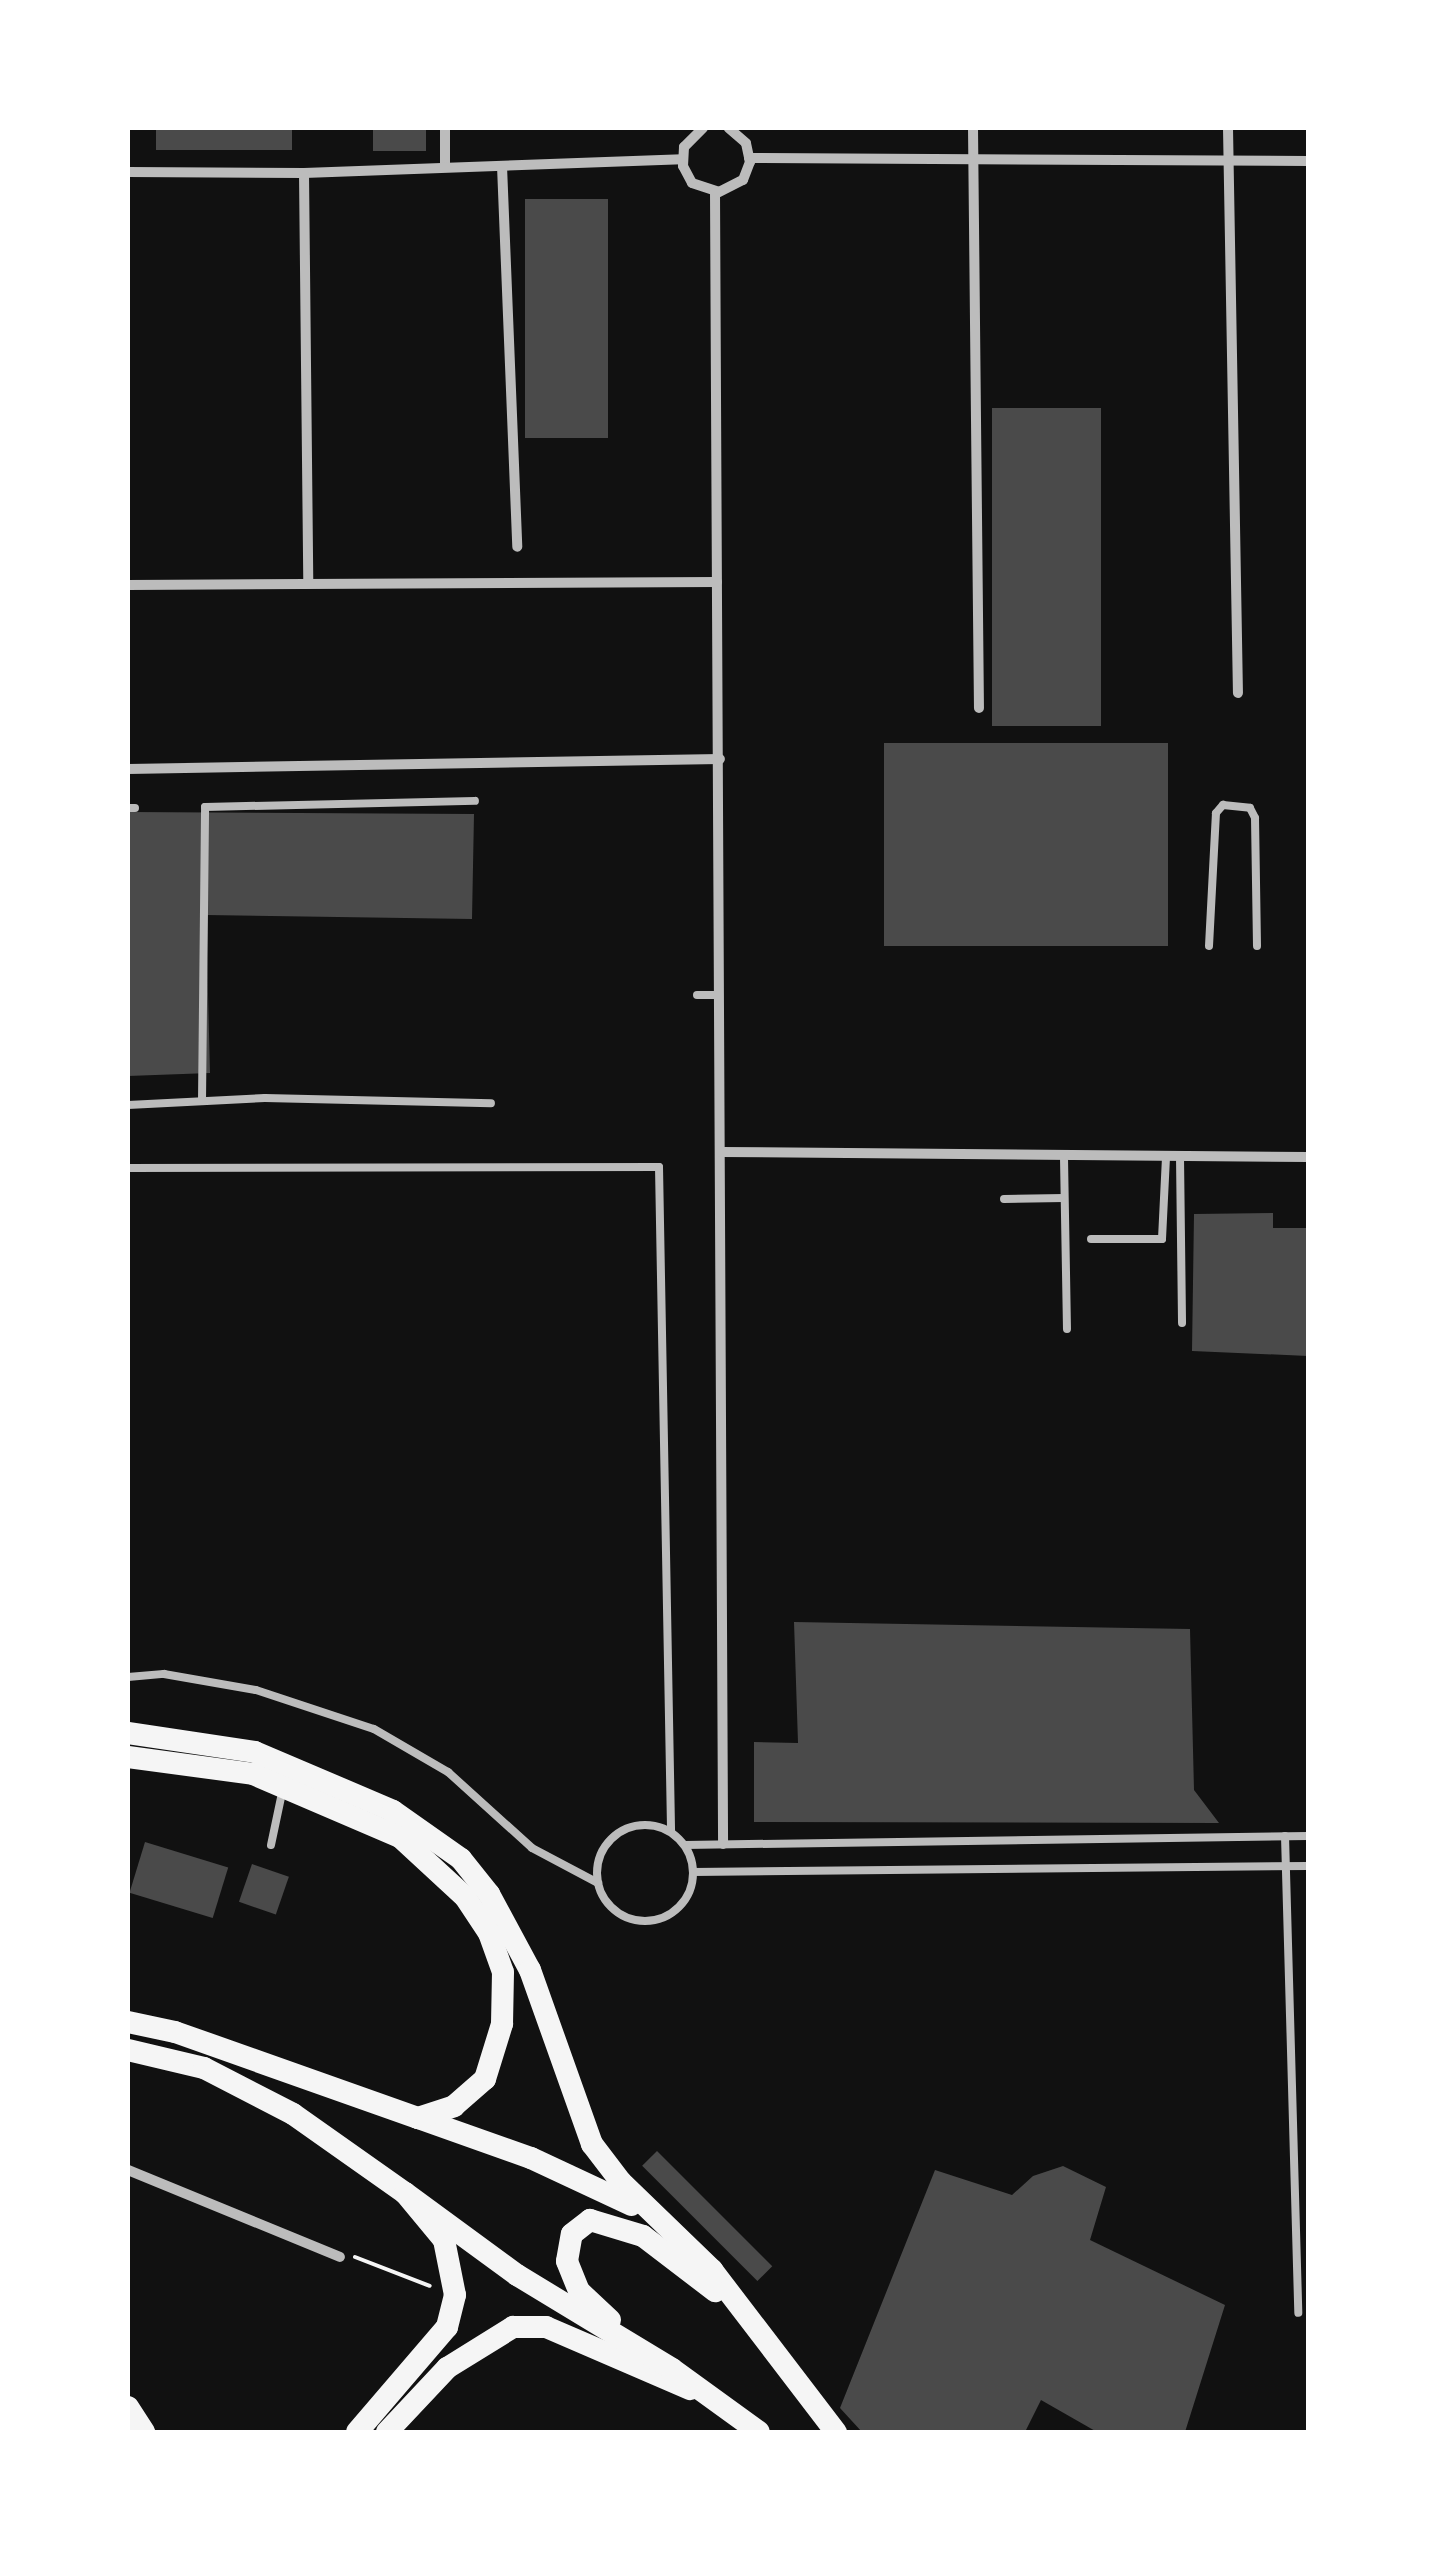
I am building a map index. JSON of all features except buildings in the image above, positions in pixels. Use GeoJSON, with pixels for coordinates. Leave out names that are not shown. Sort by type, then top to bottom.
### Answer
{"type":"FeatureCollection","features":[{"type":"Feature","properties":{"kind":"main road"},"geometry":{"type":"LineString","coordinates":[[128,1733],[255,1752],[365,1795],[461,1859],[499,1930],[502,2024],[485,2079],[454,2106],[418,2118]]}},
{"type":"Feature","properties":{"kind":"main road"},"geometry":{"type":"LineString","coordinates":[[128,1757],[212,1764],[284,1784],[400,1837],[436,1865],[499,1930],[530,1970],[592,2144],[622,2182],[712,2270],[836,2432]]}},
{"type":"Feature","properties":{"kind":"main road"},"geometry":{"type":"LineString","coordinates":[[128,2022],[175,2032],[609,2191],[712,2270]]}},
{"type":"Feature","properties":{"kind":"main road"},"geometry":{"type":"LineString","coordinates":[[128,2050],[204,2068],[254,2092],[404,2192],[517,2275],[672,2370]]}},
{"type":"Feature","properties":{"kind":"main road"},"geometry":{"type":"LineString","coordinates":[[357,2432],[436,2348],[455,2295],[444,2240],[404,2192]]}},
{"type":"Feature","properties":{"kind":"main road"},"geometry":{"type":"LineString","coordinates":[[759,2432],[672,2370],[579,2291],[567,2246],[582,2225],[606,2221],[669,2252],[766,2338]]}},
{"type":"Feature","properties":{"kind":"main road"},"geometry":{"type":"LineString","coordinates":[[388,2432],[464,2354],[500,2333],[531,2325],[586,2342],[708,2398]]}},
{"type":"Feature","properties":{"kind":"main road"},"geometry":{"type":"LineString","coordinates":[[128,2407],[144,2432]]}},
{"type":"Feature","properties":{"kind":"street"},"geometry":{"type":"LineString","coordinates":[[445,128],[445,166]]}},
{"type":"Feature","properties":{"kind":"street"},"geometry":{"type":"LineString","coordinates":[[703,128],[689,138],[682,159],[692,183],[715,192],[743,180],[750,158],[746,143],[729,128]]}},
{"type":"Feature","properties":{"kind":"street"},"geometry":{"type":"LineString","coordinates":[[973,128],[978,708]]}},
{"type":"Feature","properties":{"kind":"street"},"geometry":{"type":"LineString","coordinates":[[1228,128],[1238,694]]}},
{"type":"Feature","properties":{"kind":"street"},"geometry":{"type":"LineString","coordinates":[[750,158],[1308,161]]}},
{"type":"Feature","properties":{"kind":"street"},"geometry":{"type":"LineString","coordinates":[[128,172],[304,173],[682,159]]}},
{"type":"Feature","properties":{"kind":"street"},"geometry":{"type":"LineString","coordinates":[[502,166],[517,547]]}},
{"type":"Feature","properties":{"kind":"street"},"geometry":{"type":"LineString","coordinates":[[304,173],[308,583]]}},
{"type":"Feature","properties":{"kind":"street"},"geometry":{"type":"LineString","coordinates":[[715,192],[723,1844]]}},
{"type":"Feature","properties":{"kind":"street"},"geometry":{"type":"LineString","coordinates":[[128,585],[717,582]]}},
{"type":"Feature","properties":{"kind":"street"},"geometry":{"type":"LineString","coordinates":[[128,769],[720,760]]}},
{"type":"Feature","properties":{"kind":"street"},"geometry":{"type":"LineString","coordinates":[[721,1152],[1064,1158],[1308,1156]]}},
{"type":"Feature","properties":{"kind":"street"},"geometry":{"type":"LineString","coordinates":[[128,2170],[340,2257]]}},
{"type":"Feature","properties":{"kind":"lane"},"geometry":{"type":"LineString","coordinates":[[202,1101],[205,807],[475,802]]}},
{"type":"Feature","properties":{"kind":"lane"},"geometry":{"type":"LineString","coordinates":[[1210,946],[1216,813],[1222,805],[1250,808],[1255,818],[1257,946]]}},
{"type":"Feature","properties":{"kind":"lane"},"geometry":{"type":"LineString","coordinates":[[697,995],[719,995]]}},
{"type":"Feature","properties":{"kind":"lane"},"geometry":{"type":"LineString","coordinates":[[128,1104],[491,1104]]}},
{"type":"Feature","properties":{"kind":"lane"},"geometry":{"type":"LineString","coordinates":[[1180,1157],[1182,1323]]}},
{"type":"Feature","properties":{"kind":"lane"},"geometry":{"type":"LineString","coordinates":[[1064,1158],[1067,1329]]}},
{"type":"Feature","properties":{"kind":"lane"},"geometry":{"type":"LineString","coordinates":[[1091,1240],[1162,1239],[1166,1158]]}},
{"type":"Feature","properties":{"kind":"lane"},"geometry":{"type":"LineString","coordinates":[[128,1168],[658,1167],[671,1831]]}},
{"type":"Feature","properties":{"kind":"lane"},"geometry":{"type":"LineString","coordinates":[[1004,1199],[1064,1198]]}},
{"type":"Feature","properties":{"kind":"lane"},"geometry":{"type":"LineString","coordinates":[[128,1676],[164,1674],[256,1690],[374,1729],[448,1772],[532,1848],[598,1883],[614,1910],[628,1918],[659,1920],[685,1902],[693,1872],[685,1844],[671,1831],[656,1825],[624,1829],[602,1852],[598,1883]]}},
{"type":"Feature","properties":{"kind":"lane"},"geometry":{"type":"LineString","coordinates":[[271,1845],[284,1784]]}},
{"type":"Feature","properties":{"kind":"lane"},"geometry":{"type":"LineString","coordinates":[[1285,1836],[1298,2313]]}},
{"type":"Feature","properties":{"kind":"lane"},"geometry":{"type":"LineString","coordinates":[[685,1844],[1308,1836]]}},
{"type":"Feature","properties":{"kind":"lane"},"geometry":{"type":"LineString","coordinates":[[693,1872],[1308,1866]]}},
{"type":"Feature","properties":{"kind":"path"},"geometry":{"type":"LineString","coordinates":[[340,2257],[342,2252],[455,2295]]}}]}
